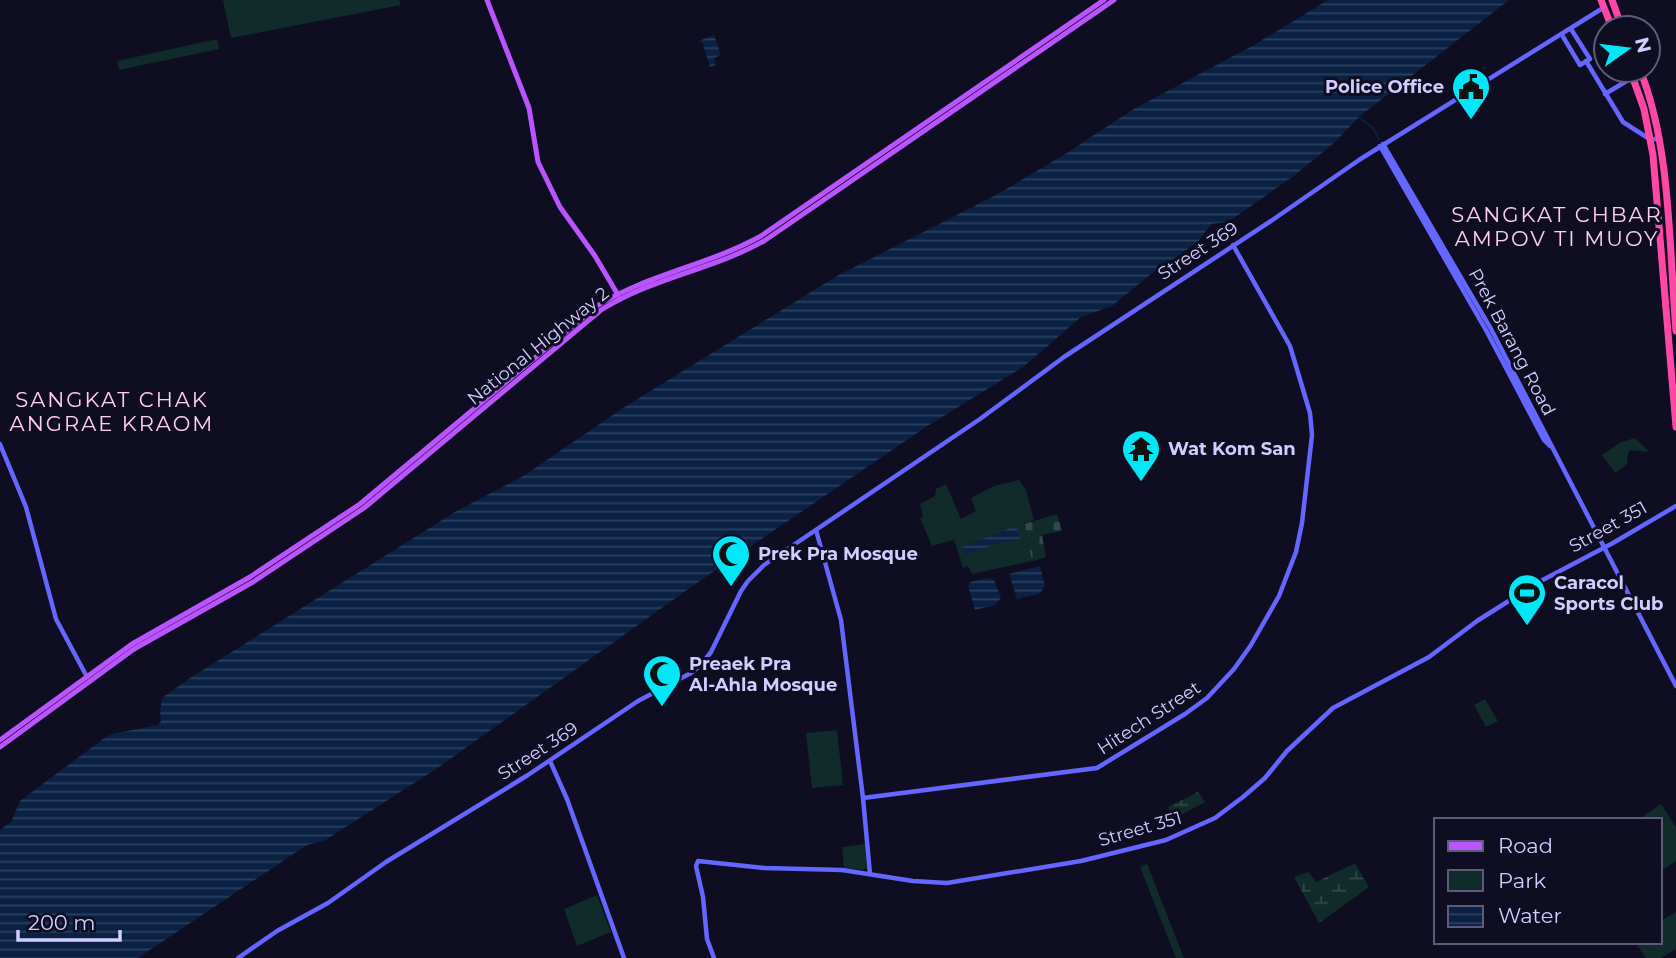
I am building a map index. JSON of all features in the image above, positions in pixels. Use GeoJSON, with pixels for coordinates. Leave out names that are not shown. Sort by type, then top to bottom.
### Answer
{"type":"FeatureCollection","features":[{"type":"Feature","properties":{"kind":"highway"},"geometry":{"type":"LineString","coordinates":[[1636,84],[1655,139],[1676,427]]}},
{"type":"Feature","properties":{"kind":"highway"},"geometry":{"type":"LineString","coordinates":[[1644,84],[1655,139],[1676,331]]}},
{"type":"Feature","properties":{"kind":"main road"},"geometry":{"type":"LineString","coordinates":[[487,0],[529,108],[538,162],[560,207],[595,256],[618,296]]}},
{"type":"Feature","properties":{"kind":"main road","name":"National Highway 2"},"geometry":{"type":"LineString","coordinates":[[782,225],[1104,0]]}},
{"type":"Feature","properties":{"kind":"main road","name":"National Highway 2"},"geometry":{"type":"LineString","coordinates":[[0,747],[132,644],[250,577],[351,510],[484,404],[592,310],[618,296],[740,247],[782,225],[1114,0]]}},
{"type":"Feature","properties":{"kind":"main road","name":"National Highway 2"},"geometry":{"type":"LineString","coordinates":[[0,740],[112,662]]}},
{"type":"Feature","properties":{"kind":"street","name":"Street 369"},"geometry":{"type":"LineString","coordinates":[[238,958],[277,930],[327,903],[386,862],[550,761],[638,701],[700,666],[711,652],[748,581],[764,565],[980,419],[1064,357],[1382,145],[1562,35],[1602,4]]}},
{"type":"Feature","properties":{"kind":"street"},"geometry":{"type":"LineString","coordinates":[[1571,29],[1623,122],[1655,139]]}},
{"type":"Feature","properties":{"kind":"street"},"geometry":{"type":"LineString","coordinates":[[1562,35],[1580,65],[1588,60]]}},
{"type":"Feature","properties":{"kind":"street"},"geometry":{"type":"LineString","coordinates":[[1605,94],[1618,84]]}},
{"type":"Feature","properties":{"kind":"street","name":"Prek Barang Road"},"geometry":{"type":"LineString","coordinates":[[1382,145],[1497,341],[1676,685]]}},
{"type":"Feature","properties":{"kind":"street","name":"Hitech Street"},"geometry":{"type":"LineString","coordinates":[[863,798],[1097,768],[1207,698],[1229,676],[1251,645],[1279,596],[1296,552],[1312,435],[1310,413],[1290,345],[1233,245]]}},
{"type":"Feature","properties":{"kind":"street"},"geometry":{"type":"LineString","coordinates":[[0,444],[26,507],[56,619],[87,677]]}},
{"type":"Feature","properties":{"kind":"street","name":"Street 351"},"geometry":{"type":"LineString","coordinates":[[714,958],[707,939],[704,897],[695,866],[698,861],[765,868],[842,870],[931,883],[964,881],[1081,861],[1183,834],[1215,818],[1243,797],[1333,708],[1429,657],[1477,621],[1542,580],[1676,506]]}},
{"type":"Feature","properties":{"kind":"street"},"geometry":{"type":"LineString","coordinates":[[816,530],[841,620],[870,875]]}},
{"type":"Feature","properties":{"kind":"street"},"geometry":{"type":"LineString","coordinates":[[550,761],[567,799],[624,958]]}},
{"type":"Feature","properties":{"kind":"green space"},"geometry":{"type":"Polygon","coordinates":[[[223,0],[399,0],[401,5],[231,38],[223,0]]]}},
{"type":"Feature","properties":{"kind":"green space"},"geometry":{"type":"Polygon","coordinates":[[[217,39],[219,49],[119,70],[117,61],[217,39]]]}},
{"type":"Feature","properties":{"kind":"green space"},"geometry":{"type":"Polygon","coordinates":[[[1635,438],[1649,452],[1631,450],[1627,464],[1615,473],[1602,455],[1621,442],[1635,438]]]}},
{"type":"Feature","properties":{"kind":"green space"},"geometry":{"type":"Polygon","coordinates":[[[1019,480],[1026,490],[1034,520],[1024,524],[1032,561],[972,574],[968,566],[963,568],[954,540],[932,546],[920,518],[923,516],[920,504],[935,496],[936,489],[946,484],[961,519],[976,511],[971,498],[994,486],[1019,480]]]}},
{"type":"Feature","properties":{"kind":"green space"},"geometry":{"type":"Polygon","coordinates":[[[1057,514],[1062,531],[1042,535],[1046,557],[1032,561],[1024,524],[1057,514]]]}},
{"type":"Feature","properties":{"kind":"green space"},"geometry":{"type":"Polygon","coordinates":[[[1485,699],[1498,721],[1486,727],[1474,705],[1485,699]]]}},
{"type":"Feature","properties":{"kind":"green space"},"geometry":{"type":"Polygon","coordinates":[[[837,730],[843,785],[812,788],[806,733],[837,730]]]}},
{"type":"Feature","properties":{"kind":"green space"},"geometry":{"type":"Polygon","coordinates":[[[1198,792],[1205,802],[1174,819],[1168,807],[1198,792]]]}},
{"type":"Feature","properties":{"kind":"green space"},"geometry":{"type":"Polygon","coordinates":[[[1661,804],[1676,827],[1676,861],[1662,870],[1662,818],[1641,818],[1661,804]]]}},
{"type":"Feature","properties":{"kind":"green space"},"geometry":{"type":"Polygon","coordinates":[[[865,844],[867,868],[844,868],[842,847],[865,844]]]}},
{"type":"Feature","properties":{"kind":"green space"},"geometry":{"type":"Polygon","coordinates":[[[1355,863],[1369,887],[1319,923],[1294,877],[1309,872],[1316,882],[1355,863]]]}},
{"type":"Feature","properties":{"kind":"green space"},"geometry":{"type":"Polygon","coordinates":[[[1147,864],[1184,958],[1176,958],[1140,867],[1147,864]]]}},
{"type":"Feature","properties":{"kind":"green space"},"geometry":{"type":"Polygon","coordinates":[[[597,895],[611,932],[577,946],[564,909],[597,895]]]}},
{"type":"Feature","properties":{"kind":"green space"},"geometry":{"type":"Polygon","coordinates":[[[1676,912],[1676,949],[1661,958],[1646,958],[1636,944],[1662,944],[1662,920],[1676,912]]]}},
{"type":"Feature","properties":{"kind":"water"},"geometry":{"type":"Polygon","coordinates":[[[1328,0],[1509,0],[1359,117],[1334,143],[1295,175],[1228,222],[1211,224],[1198,242],[1151,274],[1112,306],[1081,317],[1023,367],[929,425],[701,580],[439,767],[324,841],[307,845],[138,958],[0,958],[0,830],[11,822],[20,801],[103,739],[112,734],[158,725],[161,721],[162,698],[190,678],[455,512],[525,475],[623,408],[837,276],[996,195],[1132,110],[1254,45],[1328,0]]]}},
{"type":"Feature","properties":{"kind":"water"},"geometry":{"type":"Polygon","coordinates":[[[714,35],[721,55],[714,58],[716,65],[710,67],[702,42],[697,42],[714,35]]]}},
{"type":"Feature","properties":{"kind":"water"},"geometry":{"type":"Polygon","coordinates":[[[1016,526],[1021,540],[1007,541],[964,554],[962,547],[1016,526]]]}},
{"type":"Feature","properties":{"kind":"water"},"geometry":{"type":"Polygon","coordinates":[[[1040,566],[1045,586],[1039,594],[1017,599],[1009,574],[1040,566]]]}},
{"type":"Feature","properties":{"kind":"water"},"geometry":{"type":"Polygon","coordinates":[[[988,578],[994,580],[1001,598],[995,605],[975,610],[968,586],[970,582],[988,578]]]}},
{"type":"Feature","properties":{"kind":"waterway"},"geometry":{"type":"LineString","coordinates":[[1359,117],[1373,128],[1379,139]]}},
{"type":"Feature","properties":{"kind":"place","name":"Police Office"},"geometry":{"type":"Point","coordinates":[1471,121]}},
{"type":"Feature","properties":{"kind":"place","name":"Wat Kom San"},"geometry":{"type":"Point","coordinates":[1141,483]}},
{"type":"Feature","properties":{"kind":"place","name":"Prek Pra Mosque"},"geometry":{"type":"Point","coordinates":[731,588]}},
{"type":"Feature","properties":{"kind":"place","name":"Caracol Sports Club"},"geometry":{"type":"Point","coordinates":[1527,627]}},
{"type":"Feature","properties":{"kind":"place","name":"Preaek Pra Al-Ahla Mosque"},"geometry":{"type":"Point","coordinates":[662,708]}},
{"type":"Feature","properties":{"kind":"district","name":"SANGKAT CHBAR AMPOV TI MUOY"},"geometry":{"type":"Point","coordinates":[1557,226]}},
{"type":"Feature","properties":{"kind":"district","name":"SANGKAT CHAK ANGRAE KRAOM"},"geometry":{"type":"Point","coordinates":[112,411]}}]}
